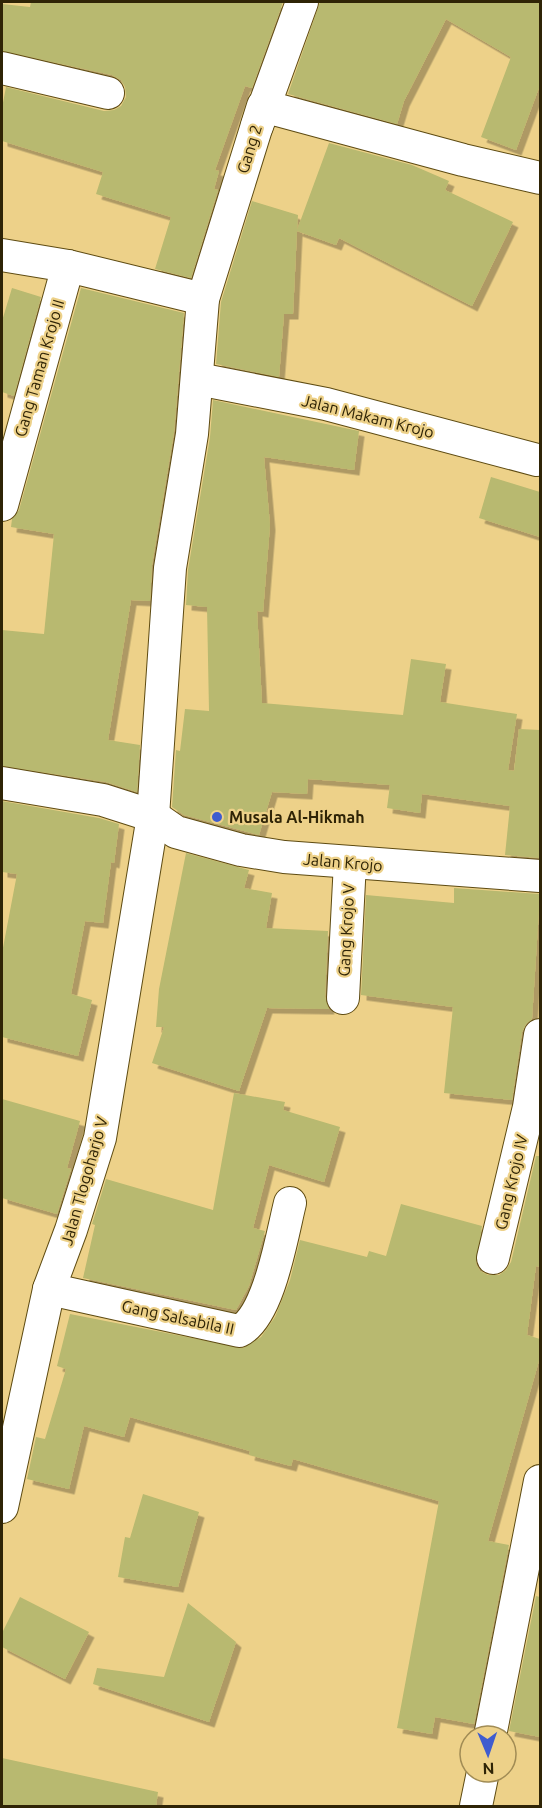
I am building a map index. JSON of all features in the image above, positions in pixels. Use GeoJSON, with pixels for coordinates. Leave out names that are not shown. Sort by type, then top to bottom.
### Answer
{"type":"FeatureCollection","features":[{"type":"Feature","properties":{"kind":"street","name":"Gang 2"},"geometry":{"type":"LineString","coordinates":[[198,379],[203,299],[263,106],[302,2]]}},
{"type":"Feature","properties":{"kind":"street"},"geometry":{"type":"LineString","coordinates":[[2,69],[108,93]]}},
{"type":"Feature","properties":{"kind":"street"},"geometry":{"type":"LineString","coordinates":[[263,106],[463,160],[540,177]]}},
{"type":"Feature","properties":{"kind":"street"},"geometry":{"type":"LineString","coordinates":[[2,255],[68,266],[203,299]]}},
{"type":"Feature","properties":{"kind":"street","name":"Gang Taman Krojo II"},"geometry":{"type":"LineString","coordinates":[[2,506],[68,266]]}},
{"type":"Feature","properties":{"kind":"street","name":"Jalan Makam Krojo"},"geometry":{"type":"LineString","coordinates":[[198,379],[326,404],[537,460]]}},
{"type":"Feature","properties":{"kind":"street","name":"Jalan Tlogoharjo V"},"geometry":{"type":"LineString","coordinates":[[2,1507],[49,1289],[71,1230],[100,1138],[153,816],[170,568],[192,434],[198,379]]}},
{"type":"Feature","properties":{"kind":"street","name":"Jalan Krojo"},"geometry":{"type":"LineString","coordinates":[[2,783],[103,800],[153,816],[176,832],[242,850],[350,862],[540,876]]}},
{"type":"Feature","properties":{"kind":"street","name":"Gang Krojo V"},"geometry":{"type":"LineString","coordinates":[[343,998],[350,862]]}},
{"type":"Feature","properties":{"kind":"street","name":"Gang Krojo IV"},"geometry":{"type":"LineString","coordinates":[[493,1258],[529,1107],[540,1035]]}},
{"type":"Feature","properties":{"kind":"street","name":"Gang Salsabila II"},"geometry":{"type":"LineString","coordinates":[[49,1289],[239,1331],[253,1320],[264,1298],[291,1203]]}},
{"type":"Feature","properties":{"kind":"street"},"geometry":{"type":"LineString","coordinates":[[492,1724],[540,1481]]}},
{"type":"Feature","properties":{"kind":"street"},"geometry":{"type":"LineString","coordinates":[[476,1806],[481,1784]]}},
{"type":"Feature","properties":{"kind":"building"},"geometry":{"type":"Polygon","coordinates":[[[31,2],[283,2],[252,88],[245,86],[215,170],[219,171],[214,189],[218,190],[191,278],[155,269],[171,217],[96,194],[103,172],[2,141],[2,108],[6,87],[104,111],[114,110],[121,106],[126,97],[125,87],[121,80],[112,75],[2,51],[2,4],[30,7],[31,2]]]}},
{"type":"Feature","properties":{"kind":"building"},"geometry":{"type":"Polygon","coordinates":[[[320,2],[540,2],[540,85],[516,150],[481,137],[511,57],[446,19],[404,101],[397,124],[288,94],[320,2]]]}},
{"type":"Feature","properties":{"kind":"building"},"geometry":{"type":"Polygon","coordinates":[[[329,143],[412,165],[449,181],[445,190],[513,222],[472,306],[339,238],[336,245],[297,231],[293,314],[284,314],[279,377],[216,364],[221,302],[252,201],[298,215],[297,230],[329,143]]]}},
{"type":"Feature","properties":{"kind":"building"},"geometry":{"type":"Polygon","coordinates":[[[12,288],[41,297],[14,396],[2,392],[2,321],[12,288]]]}},
{"type":"Feature","properties":{"kind":"building"},"geometry":{"type":"Polygon","coordinates":[[[81,288],[184,313],[174,432],[152,565],[150,601],[131,600],[108,740],[140,745],[137,792],[106,782],[2,766],[2,630],[44,634],[54,534],[11,527],[12,519],[19,510],[81,288]]]}},
{"type":"Feature","properties":{"kind":"building"},"geometry":{"type":"Polygon","coordinates":[[[213,400],[359,431],[354,470],[264,457],[270,525],[263,612],[257,611],[262,703],[403,715],[411,659],[446,664],[440,702],[517,714],[508,770],[514,771],[519,729],[540,730],[540,858],[505,855],[510,806],[422,794],[420,813],[387,808],[390,785],[308,779],[307,794],[272,792],[259,835],[184,815],[172,807],[176,750],[180,751],[185,709],[209,711],[207,607],[186,605],[188,570],[210,437],[213,400]]]}},
{"type":"Feature","properties":{"kind":"building"},"geometry":{"type":"Polygon","coordinates":[[[491,477],[540,492],[540,537],[479,518],[491,477]]]}},
{"type":"Feature","properties":{"kind":"building"},"geometry":{"type":"Polygon","coordinates":[[[2,801],[99,818],[119,824],[114,863],[111,862],[103,923],[85,921],[71,994],[92,1000],[78,1056],[2,1037],[2,953],[17,874],[2,872],[2,801]]]}},
{"type":"Feature","properties":{"kind":"building"},"geometry":{"type":"Polygon","coordinates":[[[186,853],[249,870],[244,888],[272,893],[266,928],[328,931],[325,997],[329,1009],[267,1008],[239,1091],[152,1063],[164,1027],[156,1027],[159,989],[186,853]]]}},
{"type":"Feature","properties":{"kind":"building"},"geometry":{"type":"Polygon","coordinates":[[[454,888],[540,894],[532,1019],[522,1032],[512,1100],[444,1093],[453,1007],[361,995],[366,895],[454,903],[454,888]]]}},
{"type":"Feature","properties":{"kind":"building"},"geometry":{"type":"Polygon","coordinates":[[[234,1093],[285,1102],[283,1110],[340,1127],[324,1182],[269,1165],[253,1228],[265,1231],[249,1286],[236,1310],[83,1278],[95,1225],[92,1224],[106,1179],[213,1210],[234,1093]]]}},
{"type":"Feature","properties":{"kind":"building"},"geometry":{"type":"Polygon","coordinates":[[[2,1099],[80,1121],[67,1168],[71,1169],[57,1214],[2,1198],[2,1099]]]}},
{"type":"Feature","properties":{"kind":"building"},"geometry":{"type":"Polygon","coordinates":[[[536,1156],[540,1156],[540,1267],[536,1266],[527,1335],[540,1339],[540,1357],[488,1541],[509,1545],[474,1724],[435,1717],[432,1734],[397,1728],[439,1501],[293,1459],[291,1466],[249,1455],[250,1451],[130,1417],[124,1437],[84,1426],[69,1489],[27,1479],[36,1437],[45,1439],[66,1369],[57,1366],[70,1314],[243,1348],[261,1337],[275,1317],[290,1280],[300,1240],[367,1257],[369,1251],[386,1256],[401,1204],[482,1226],[476,1264],[480,1271],[488,1275],[499,1275],[511,1262],[536,1156]]]}},
{"type":"Feature","properties":{"kind":"building"},"geometry":{"type":"Polygon","coordinates":[[[143,1494],[199,1512],[178,1587],[118,1577],[125,1537],[130,1538],[143,1494]]]}},
{"type":"Feature","properties":{"kind":"building"},"geometry":{"type":"Polygon","coordinates":[[[536,1596],[540,1597],[540,1737],[518,1733],[518,1724],[510,1724],[536,1596]]]}},
{"type":"Feature","properties":{"kind":"building"},"geometry":{"type":"Polygon","coordinates":[[[20,1597],[89,1632],[65,1679],[2,1647],[2,1633],[20,1597]]]}},
{"type":"Feature","properties":{"kind":"building"},"geometry":{"type":"Polygon","coordinates":[[[188,1603],[236,1642],[209,1722],[93,1684],[97,1668],[164,1677],[188,1603]]]}},
{"type":"Feature","properties":{"kind":"building"},"geometry":{"type":"Polygon","coordinates":[[[2,1758],[158,1792],[156,1806],[2,1806],[2,1758]]]}},
{"type":"Feature","properties":{"kind":"place","name":"Musala Al-Hikmah"},"geometry":{"type":"Point","coordinates":[217,817]}}]}
